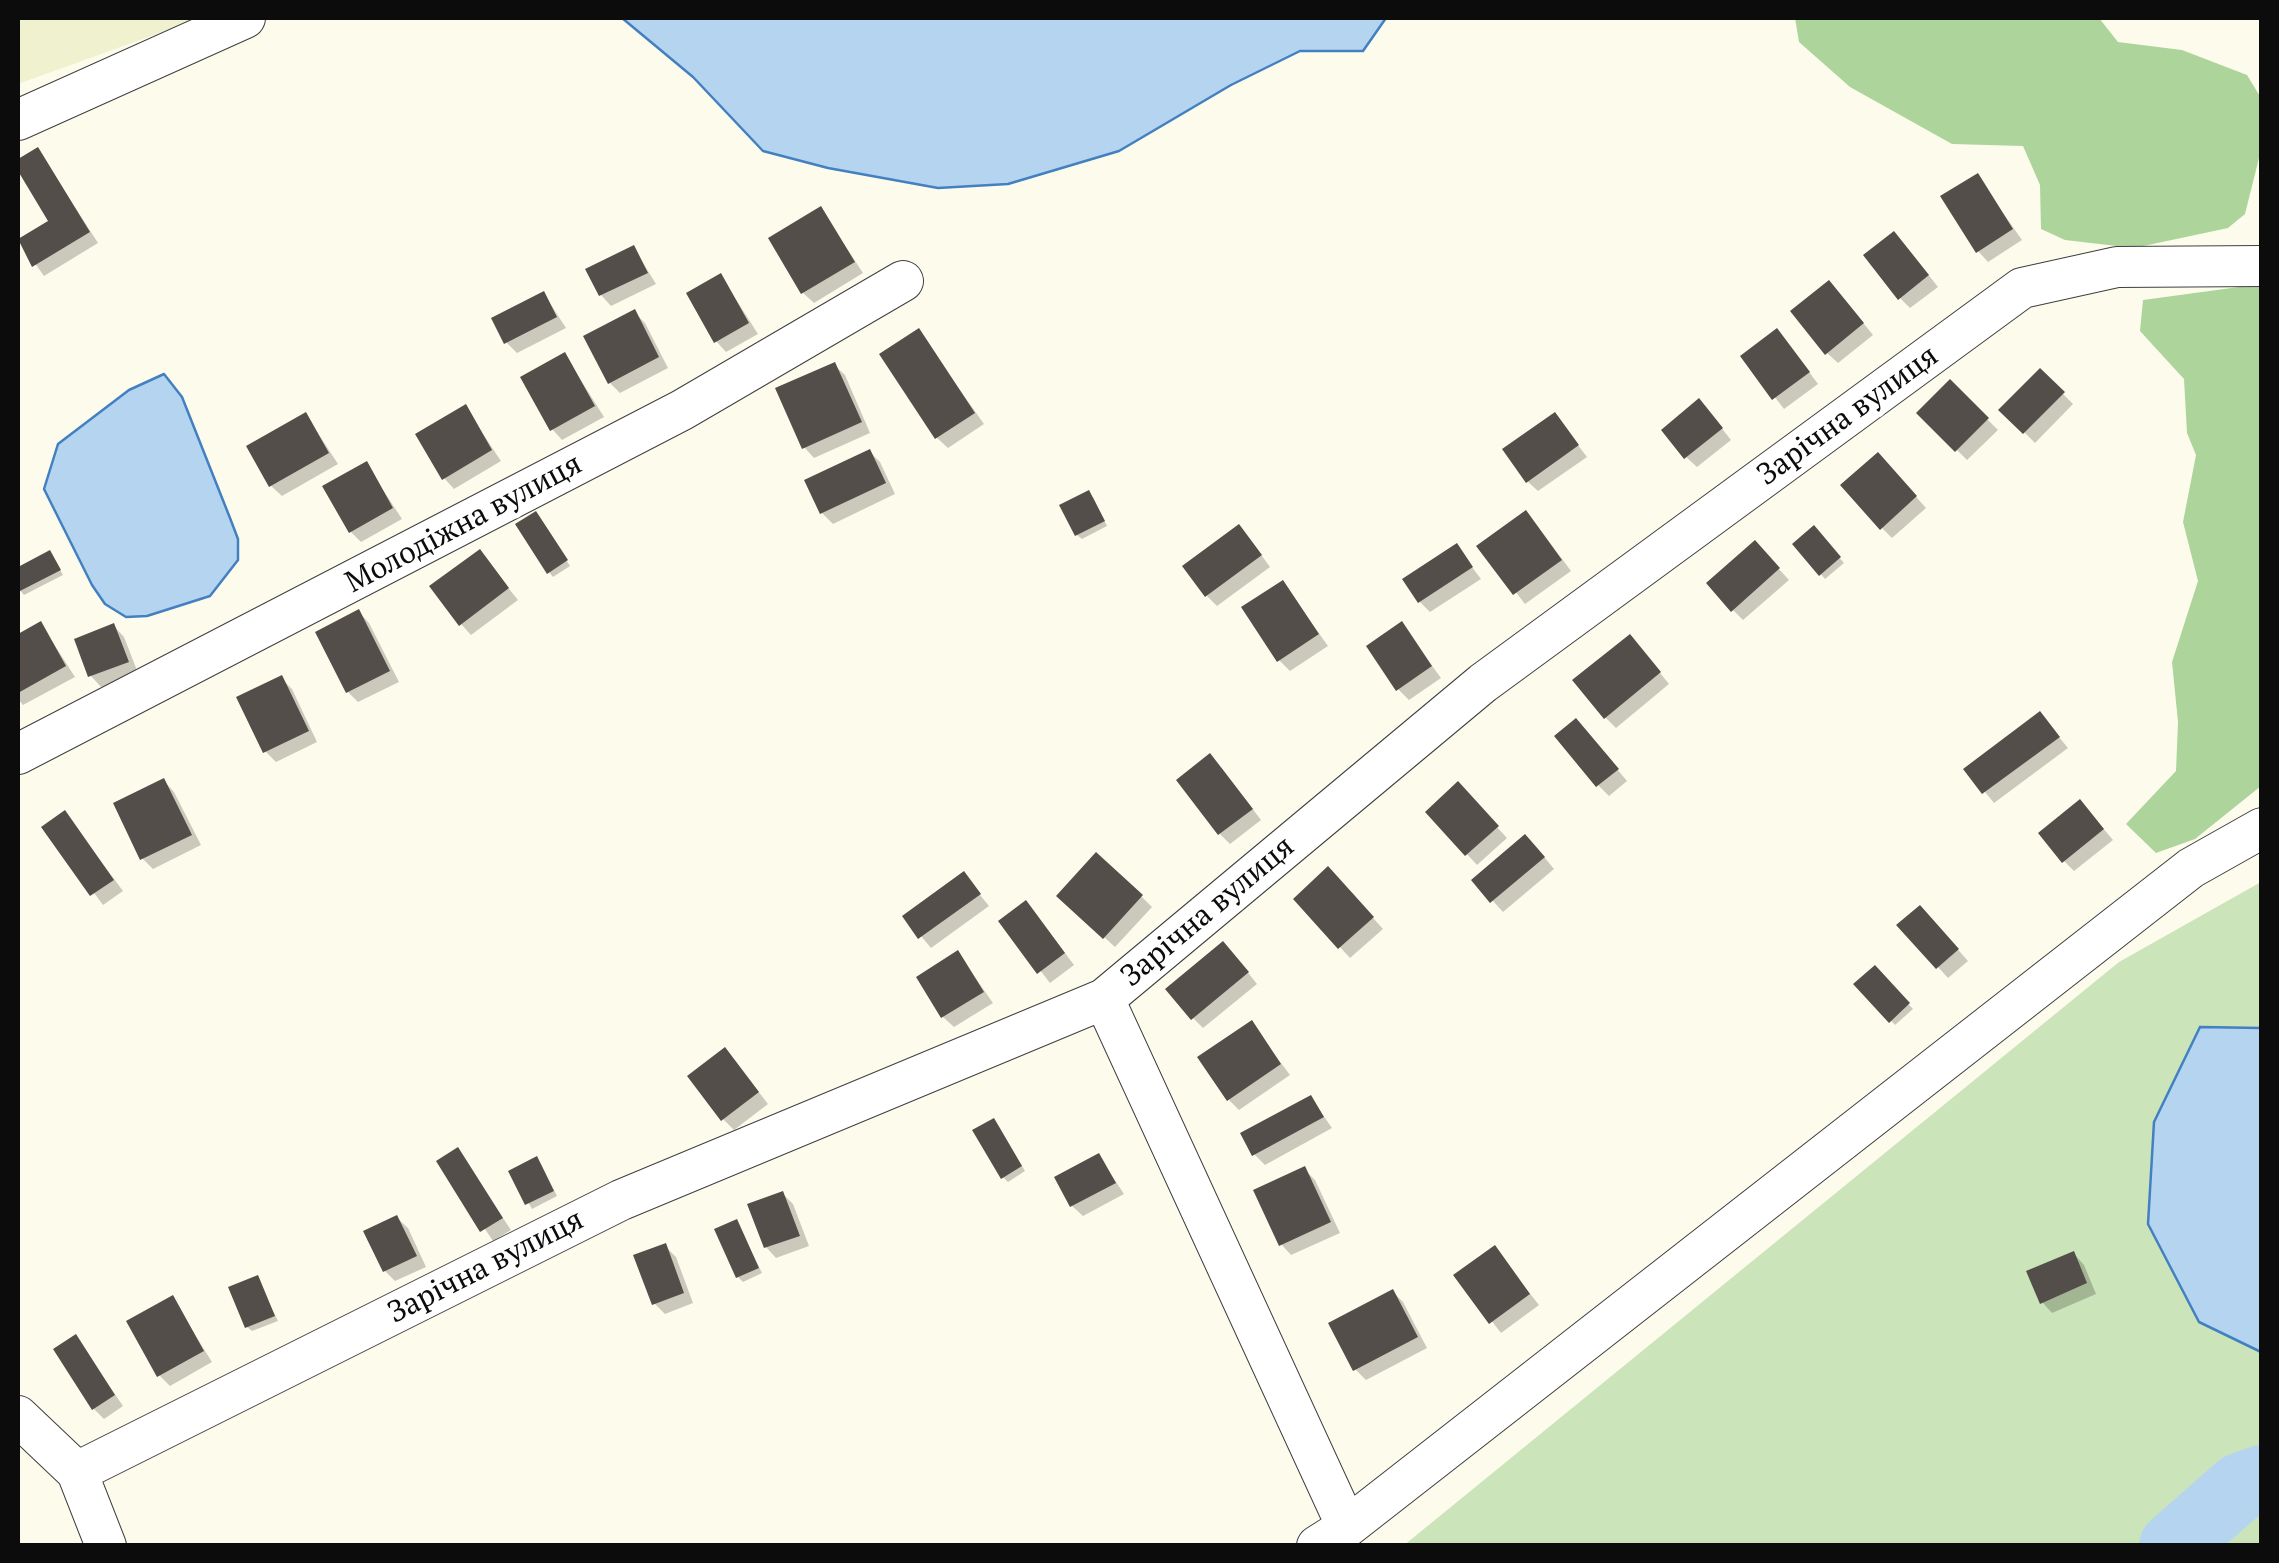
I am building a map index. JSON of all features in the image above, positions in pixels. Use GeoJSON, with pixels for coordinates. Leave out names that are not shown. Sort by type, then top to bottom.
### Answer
{"type":"FeatureCollection","features":[{"type":"Feature","properties":{"kind":"street"},"geometry":{"type":"LineString","coordinates":[[18,120],[244,18]]}},
{"type":"Feature","properties":{"kind":"street","name":"Зарічна вулиця"},"geometry":{"type":"LineString","coordinates":[[76,1472],[621,1200],[1104,999],[1483,683],[2022,288],[2116,267],[2262,266]]}},
{"type":"Feature","properties":{"kind":"street","name":"Молодіжна вулиця"},"geometry":{"type":"LineString","coordinates":[[18,754],[682,410],[903,281]]}},
{"type":"Feature","properties":{"kind":"street"},"geometry":{"type":"LineString","coordinates":[[1104,999],[1332,1536],[2191,868],[2262,828]]}},
{"type":"Feature","properties":{"kind":"street"},"geometry":{"type":"LineString","coordinates":[[18,1416],[76,1472],[106,1546]]}},
{"type":"Feature","properties":{"kind":"green space"},"geometry":{"type":"Polygon","coordinates":[[[18,18],[201,18],[18,84],[18,18]]]}},
{"type":"Feature","properties":{"kind":"green space"},"geometry":{"type":"Polygon","coordinates":[[[1795,18],[2099,18],[2118,42],[2182,50],[2247,75],[2261,98],[2262,146],[2245,214],[2228,228],[2134,248],[2065,240],[2041,229],[2040,185],[2023,146],[1952,144],[1850,87],[1799,42],[1795,18]]]}},
{"type":"Feature","properties":{"kind":"green space"},"geometry":{"type":"Polygon","coordinates":[[[2261,284],[2261,786],[2195,839],[2156,853],[2126,824],[2176,771],[2178,722],[2172,662],[2198,581],[2183,522],[2196,455],[2187,433],[2184,379],[2140,331],[2143,300],[2261,284]]]}},
{"type":"Feature","properties":{"kind":"green space"},"geometry":{"type":"Polygon","coordinates":[[[2261,882],[2261,1028],[2200,1027],[2199,1322],[2261,1352],[2261,1545],[1403,1546],[2119,962],[2261,882]]]}},
{"type":"Feature","properties":{"kind":"water"},"geometry":{"type":"Polygon","coordinates":[[[622,18],[1386,18],[1363,51],[1300,51],[1231,85],[1119,151],[1008,184],[938,188],[828,168],[763,151],[693,77],[622,18]]]}},
{"type":"Feature","properties":{"kind":"water"},"geometry":{"type":"Polygon","coordinates":[[[164,374],[182,397],[238,539],[238,560],[210,596],[147,616],[126,617],[105,604],[92,585],[44,489],[58,444],[129,390],[164,374]]]}},
{"type":"Feature","properties":{"kind":"water"},"geometry":{"type":"Polygon","coordinates":[[[2200,1027],[2261,1028],[2261,1352],[2199,1322],[2148,1224],[2154,1122],[2200,1027]]]}},
{"type":"Feature","properties":{"kind":"building"},"geometry":{"type":"Polygon","coordinates":[[[38,147],[90,232],[32,267],[18,239],[48,221],[18,171],[18,159],[38,147]]]}},
{"type":"Feature","properties":{"kind":"building"},"geometry":{"type":"Polygon","coordinates":[[[1978,173],[2013,229],[1976,253],[1940,196],[1978,173]]]}},
{"type":"Feature","properties":{"kind":"building"},"geometry":{"type":"Polygon","coordinates":[[[821,206],[855,262],[801,294],[768,238],[821,206]]]}},
{"type":"Feature","properties":{"kind":"building"},"geometry":{"type":"Polygon","coordinates":[[[1894,231],[1929,275],[1898,300],[1863,255],[1894,231]]]}},
{"type":"Feature","properties":{"kind":"building"},"geometry":{"type":"Polygon","coordinates":[[[634,245],[648,273],[599,296],[585,269],[634,245]]]}},
{"type":"Feature","properties":{"kind":"building"},"geometry":{"type":"Polygon","coordinates":[[[721,273],[749,323],[714,343],[686,293],[721,273]]]}},
{"type":"Feature","properties":{"kind":"building"},"geometry":{"type":"Polygon","coordinates":[[[1829,280],[1864,323],[1825,355],[1790,311],[1829,280]]]}},
{"type":"Feature","properties":{"kind":"building"},"geometry":{"type":"Polygon","coordinates":[[[544,291],[557,317],[504,344],[491,318],[544,291]]]}},
{"type":"Feature","properties":{"kind":"building"},"geometry":{"type":"Polygon","coordinates":[[[635,309],[659,357],[608,384],[583,336],[635,309]]]}},
{"type":"Feature","properties":{"kind":"building"},"geometry":{"type":"Polygon","coordinates":[[[919,328],[975,413],[935,439],[879,354],[919,328]]]}},
{"type":"Feature","properties":{"kind":"building"},"geometry":{"type":"Polygon","coordinates":[[[1777,328],[1810,372],[1772,400],[1740,356],[1777,328]]]}},
{"type":"Feature","properties":{"kind":"building"},"geometry":{"type":"Polygon","coordinates":[[[565,352],[595,406],[550,431],[520,377],[565,352]]]}},
{"type":"Feature","properties":{"kind":"building"},"geometry":{"type":"Polygon","coordinates":[[[835,362],[862,422],[802,449],[775,388],[835,362]]]}},
{"type":"Feature","properties":{"kind":"building"},"geometry":{"type":"Polygon","coordinates":[[[2040,368],[2065,392],[2023,434],[1998,410],[2040,368]]]}},
{"type":"Feature","properties":{"kind":"building"},"geometry":{"type":"Polygon","coordinates":[[[1950,379],[1989,418],[1955,452],[1916,413],[1950,379]]]}},
{"type":"Feature","properties":{"kind":"building"},"geometry":{"type":"Polygon","coordinates":[[[1699,398],[1723,428],[1684,459],[1661,430],[1699,398]]]}},
{"type":"Feature","properties":{"kind":"building"},"geometry":{"type":"Polygon","coordinates":[[[466,404],[492,450],[442,480],[415,434],[466,404]]]}},
{"type":"Feature","properties":{"kind":"building"},"geometry":{"type":"Polygon","coordinates":[[[306,412],[329,453],[269,487],[246,446],[306,412]]]}},
{"type":"Feature","properties":{"kind":"building"},"geometry":{"type":"Polygon","coordinates":[[[1555,412],[1579,445],[1526,483],[1502,449],[1555,412]]]}},
{"type":"Feature","properties":{"kind":"building"},"geometry":{"type":"Polygon","coordinates":[[[870,449],[886,483],[820,514],[804,480],[870,449]]]}},
{"type":"Feature","properties":{"kind":"building"},"geometry":{"type":"Polygon","coordinates":[[[1878,452],[1917,496],[1880,530],[1840,485],[1878,452]]]}},
{"type":"Feature","properties":{"kind":"building"},"geometry":{"type":"Polygon","coordinates":[[[367,461],[393,508],[349,533],[322,486],[367,461]]]}},
{"type":"Feature","properties":{"kind":"building"},"geometry":{"type":"Polygon","coordinates":[[[1089,490],[1105,521],[1075,536],[1059,505],[1089,490]]]}},
{"type":"Feature","properties":{"kind":"building"},"geometry":{"type":"Polygon","coordinates":[[[1526,510],[1562,560],[1513,595],[1476,546],[1526,510]]]}},
{"type":"Feature","properties":{"kind":"building"},"geometry":{"type":"Polygon","coordinates":[[[536,511],[568,560],[547,574],[515,524],[536,511]]]}},
{"type":"Feature","properties":{"kind":"building"},"geometry":{"type":"Polygon","coordinates":[[[1239,524],[1262,555],[1205,597],[1182,566],[1239,524]]]}},
{"type":"Feature","properties":{"kind":"building"},"geometry":{"type":"Polygon","coordinates":[[[1814,525],[1841,557],[1819,576],[1792,544],[1814,525]]]}},
{"type":"Feature","properties":{"kind":"building"},"geometry":{"type":"Polygon","coordinates":[[[1755,540],[1780,568],[1731,612],[1706,583],[1755,540]]]}},
{"type":"Feature","properties":{"kind":"building"},"geometry":{"type":"Polygon","coordinates":[[[1457,543],[1473,567],[1418,603],[1402,579],[1457,543]]]}},
{"type":"Feature","properties":{"kind":"building"},"geometry":{"type":"Polygon","coordinates":[[[480,549],[509,588],[459,626],[429,586],[480,549]]]}},
{"type":"Feature","properties":{"kind":"building"},"geometry":{"type":"Polygon","coordinates":[[[50,550],[61,570],[18,592],[18,567],[50,550]]]}},
{"type":"Feature","properties":{"kind":"building"},"geometry":{"type":"Polygon","coordinates":[[[1283,580],[1319,634],[1277,662],[1241,607],[1283,580]]]}},
{"type":"Feature","properties":{"kind":"building"},"geometry":{"type":"Polygon","coordinates":[[[359,609],[390,671],[346,693],[315,632],[359,609]]]}},
{"type":"Feature","properties":{"kind":"building"},"geometry":{"type":"Polygon","coordinates":[[[41,621],[66,666],[18,693],[18,634],[41,621]]]}},
{"type":"Feature","properties":{"kind":"building"},"geometry":{"type":"Polygon","coordinates":[[[1402,621],[1432,666],[1396,691],[1366,646],[1402,621]]]}},
{"type":"Feature","properties":{"kind":"building"},"geometry":{"type":"Polygon","coordinates":[[[114,623],[129,662],[88,677],[74,639],[114,623]]]}},
{"type":"Feature","properties":{"kind":"building"},"geometry":{"type":"Polygon","coordinates":[[[1630,634],[1661,672],[1604,719],[1572,680],[1630,634]]]}},
{"type":"Feature","properties":{"kind":"building"},"geometry":{"type":"Polygon","coordinates":[[[282,675],[309,731],[263,753],[236,697],[282,675]]]}},
{"type":"Feature","properties":{"kind":"building"},"geometry":{"type":"Polygon","coordinates":[[[2040,711],[2060,737],[1982,794],[1963,769],[2040,711]]]}},
{"type":"Feature","properties":{"kind":"building"},"geometry":{"type":"Polygon","coordinates":[[[1576,718],[1619,769],[1596,787],[1554,736],[1576,718]]]}},
{"type":"Feature","properties":{"kind":"building"},"geometry":{"type":"Polygon","coordinates":[[[1210,753],[1253,809],[1218,835],[1176,780],[1210,753]]]}},
{"type":"Feature","properties":{"kind":"building"},"geometry":{"type":"Polygon","coordinates":[[[164,778],[192,835],[140,860],[113,803],[164,778]]]}},
{"type":"Feature","properties":{"kind":"building"},"geometry":{"type":"Polygon","coordinates":[[[1458,781],[1499,826],[1465,856],[1425,812],[1458,781]]]}},
{"type":"Feature","properties":{"kind":"building"},"geometry":{"type":"Polygon","coordinates":[[[2080,799],[2104,829],[2062,863],[2038,833],[2080,799]]]}},
{"type":"Feature","properties":{"kind":"building"},"geometry":{"type":"Polygon","coordinates":[[[65,810],[114,880],[90,896],[41,827],[65,810]]]}},
{"type":"Feature","properties":{"kind":"building"},"geometry":{"type":"Polygon","coordinates":[[[1525,834],[1545,857],[1490,903],[1471,880],[1525,834]]]}},
{"type":"Feature","properties":{"kind":"building"},"geometry":{"type":"Polygon","coordinates":[[[1096,852],[1143,895],[1103,939],[1056,896],[1096,852]]]}},
{"type":"Feature","properties":{"kind":"building"},"geometry":{"type":"Polygon","coordinates":[[[1328,866],[1374,917],[1338,949],[1293,899],[1328,866]]]}},
{"type":"Feature","properties":{"kind":"building"},"geometry":{"type":"Polygon","coordinates":[[[964,871],[981,894],[918,939],[902,916],[964,871]]]}},
{"type":"Feature","properties":{"kind":"building"},"geometry":{"type":"Polygon","coordinates":[[[1026,900],[1065,953],[1037,974],[998,921],[1026,900]]]}},
{"type":"Feature","properties":{"kind":"building"},"geometry":{"type":"Polygon","coordinates":[[[1920,905],[1959,949],[1936,969],[1896,925],[1920,905]]]}},
{"type":"Feature","properties":{"kind":"building"},"geometry":{"type":"Polygon","coordinates":[[[1223,941],[1249,972],[1191,1020],[1165,989],[1223,941]]]}},
{"type":"Feature","properties":{"kind":"building"},"geometry":{"type":"Polygon","coordinates":[[[958,950],[984,992],[941,1018],[916,977],[958,950]]]}},
{"type":"Feature","properties":{"kind":"building"},"geometry":{"type":"Polygon","coordinates":[[[1875,965],[1910,1003],[1889,1023],[1853,984],[1875,965]]]}},
{"type":"Feature","properties":{"kind":"building"},"geometry":{"type":"Polygon","coordinates":[[[1252,1020],[1281,1064],[1227,1101],[1197,1057],[1252,1020]]]}},
{"type":"Feature","properties":{"kind":"building"},"geometry":{"type":"Polygon","coordinates":[[[725,1047],[759,1092],[721,1121],[687,1076],[725,1047]]]}},
{"type":"Feature","properties":{"kind":"building"},"geometry":{"type":"Polygon","coordinates":[[[1311,1095],[1324,1117],[1252,1156],[1240,1133],[1311,1095]]]}},
{"type":"Feature","properties":{"kind":"building"},"geometry":{"type":"Polygon","coordinates":[[[994,1118],[1022,1166],[1001,1179],[972,1130],[994,1118]]]}},
{"type":"Feature","properties":{"kind":"building"},"geometry":{"type":"Polygon","coordinates":[[[458,1147],[503,1218],[480,1232],[436,1161],[458,1147]]]}},
{"type":"Feature","properties":{"kind":"building"},"geometry":{"type":"Polygon","coordinates":[[[1099,1153],[1116,1183],[1070,1207],[1054,1177],[1099,1153]]]}},
{"type":"Feature","properties":{"kind":"building"},"geometry":{"type":"Polygon","coordinates":[[[537,1156],[554,1191],[525,1205],[508,1171],[537,1156]]]}},
{"type":"Feature","properties":{"kind":"building"},"geometry":{"type":"Polygon","coordinates":[[[1305,1166],[1331,1222],[1279,1246],[1253,1190],[1305,1166]]]}},
{"type":"Feature","properties":{"kind":"building"},"geometry":{"type":"Polygon","coordinates":[[[783,1191],[800,1236],[764,1248],[747,1204],[783,1191]]]}},
{"type":"Feature","properties":{"kind":"building"},"geometry":{"type":"Polygon","coordinates":[[[397,1215],[417,1256],[383,1272],[363,1231],[397,1215]]]}},
{"type":"Feature","properties":{"kind":"building"},"geometry":{"type":"Polygon","coordinates":[[[737,1219],[759,1268],[736,1278],[714,1229],[737,1219]]]}},
{"type":"Feature","properties":{"kind":"building"},"geometry":{"type":"Polygon","coordinates":[[[666,1243],[684,1293],[652,1305],[633,1255],[666,1243]]]}},
{"type":"Feature","properties":{"kind":"building"},"geometry":{"type":"Polygon","coordinates":[[[1495,1245],[1530,1294],[1489,1324],[1453,1275],[1495,1245]]]}},
{"type":"Feature","properties":{"kind":"building"},"geometry":{"type":"Polygon","coordinates":[[[2074,1251],[2087,1283],[2040,1304],[2026,1271],[2074,1251]]]}},
{"type":"Feature","properties":{"kind":"building"},"geometry":{"type":"Polygon","coordinates":[[[258,1275],[275,1316],[245,1328],[228,1287],[258,1275]]]}},
{"type":"Feature","properties":{"kind":"building"},"geometry":{"type":"Polygon","coordinates":[[[1393,1289],[1418,1337],[1353,1371],[1328,1323],[1393,1289]]]}},
{"type":"Feature","properties":{"kind":"building"},"geometry":{"type":"Polygon","coordinates":[[[173,1295],[204,1351],[157,1377],[126,1321],[173,1295]]]}},
{"type":"Feature","properties":{"kind":"building"},"geometry":{"type":"Polygon","coordinates":[[[76,1334],[115,1395],[92,1410],[53,1349],[76,1334]]]}},
{"type":"Feature","properties":{"kind":"waterway"},"geometry":{"type":"LineString","coordinates":[[2173,1546],[2240,1487],[2262,1479]]}}]}
